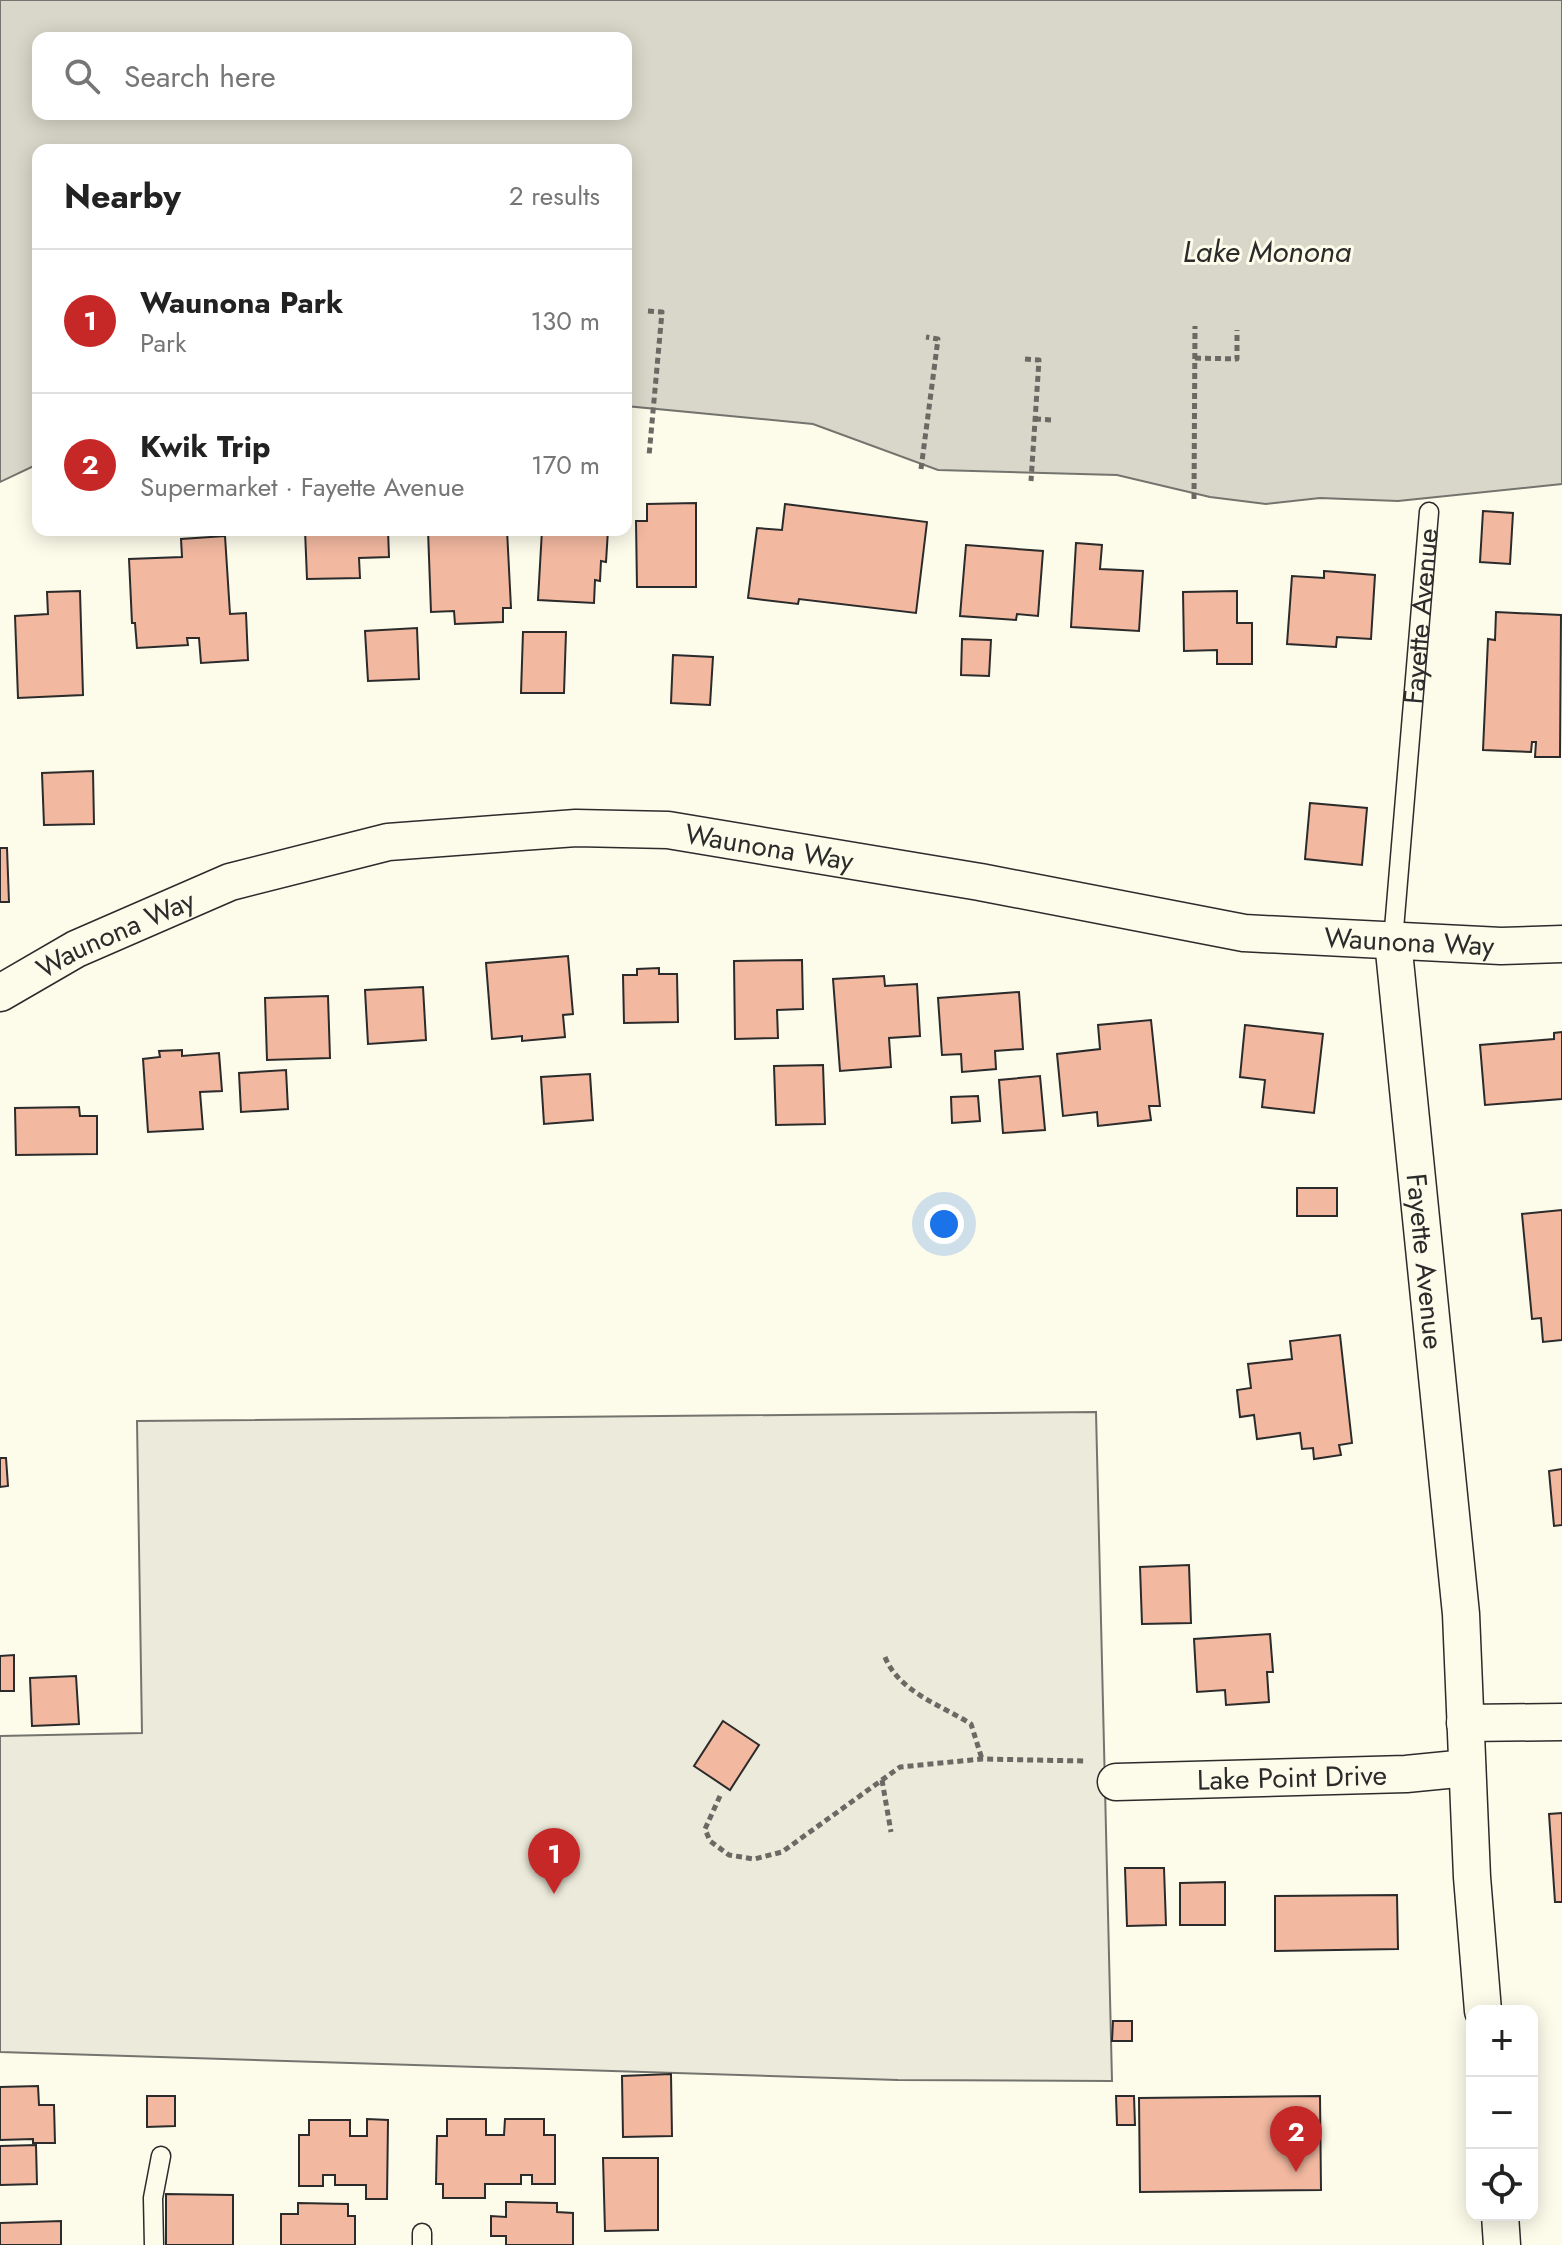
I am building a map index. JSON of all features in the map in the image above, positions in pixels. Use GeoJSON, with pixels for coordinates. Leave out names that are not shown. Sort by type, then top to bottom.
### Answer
{"type":"FeatureCollection","features":[{"type":"Feature","properties":{"kind":"street","name":"Waunona Way"},"geometry":{"type":"LineString","coordinates":[[0,993],[76,949],[230,882],[388,842],[576,828],[668,830],[980,882],[1244,933],[1501,946],[1562,944]]}},
{"type":"Feature","properties":{"kind":"street","name":"Fayette Avenue"},"geometry":{"type":"LineString","coordinates":[[1393,941],[1458,1583],[1472,1877],[1483,2005]]}},
{"type":"Feature","properties":{"kind":"street"},"geometry":{"type":"LineString","coordinates":[[1465,1723],[1562,1722]]}},
{"type":"Feature","properties":{"kind":"street","name":"Lake Point Drive"},"geometry":{"type":"LineString","coordinates":[[1116,1782],[1406,1774],[1467,1768]]}},
{"type":"Feature","properties":{"kind":"street"},"geometry":{"type":"LineString","coordinates":[[1500,2221],[1502,2245]]}},
{"type":"Feature","properties":{"kind":"lane","name":"Fayette Avenue"},"geometry":{"type":"LineString","coordinates":[[1393,941],[1429,512]]}},
{"type":"Feature","properties":{"kind":"lane"},"geometry":{"type":"LineString","coordinates":[[154,2245],[153,2198],[161,2156]]}},
{"type":"Feature","properties":{"kind":"path"},"geometry":{"type":"LineString","coordinates":[[648,311],[662,312],[649,456]]}},
{"type":"Feature","properties":{"kind":"path"},"geometry":{"type":"LineString","coordinates":[[1194,499],[1195,326]]}},
{"type":"Feature","properties":{"kind":"path"},"geometry":{"type":"LineString","coordinates":[[1195,358],[1237,359],[1237,330]]}},
{"type":"Feature","properties":{"kind":"path"},"geometry":{"type":"LineString","coordinates":[[921,469],[938,339],[926,337]]}},
{"type":"Feature","properties":{"kind":"path"},"geometry":{"type":"LineString","coordinates":[[1025,359],[1039,360],[1031,481]]}},
{"type":"Feature","properties":{"kind":"path"},"geometry":{"type":"LineString","coordinates":[[1035,419],[1053,420]]}},
{"type":"Feature","properties":{"kind":"path"},"geometry":{"type":"LineString","coordinates":[[885,1657],[891,1671],[905,1686],[971,1724],[982,1759]]}},
{"type":"Feature","properties":{"kind":"path"},"geometry":{"type":"LineString","coordinates":[[720,1796],[705,1829],[710,1841],[729,1855],[754,1859],[782,1852],[900,1767],[982,1759],[1110,1762],[1116,1782]]}},
{"type":"Feature","properties":{"kind":"path"},"geometry":{"type":"LineString","coordinates":[[882,1780],[891,1832]]}},
{"type":"Feature","properties":{"kind":"shaded area"},"geometry":{"type":"Polygon","coordinates":[[[1096,1412],[1112,2081],[898,2080],[0,2052],[0,1736],[142,1733],[137,1421],[1096,1412]]]}},
{"type":"Feature","properties":{"kind":"water","name":"Lake Monona"},"geometry":{"type":"Polygon","coordinates":[[[0,0],[1562,0],[1562,484],[1398,501],[1320,498],[1266,504],[1210,497],[1117,475],[938,470],[813,424],[632,407],[632,144],[32,144],[32,467],[0,482],[0,0]]]}},
{"type":"Feature","properties":{"kind":"building"},"geometry":{"type":"Polygon","coordinates":[[[696,503],[696,587],[637,587],[636,521],[647,521],[647,504],[696,503]]]}},
{"type":"Feature","properties":{"kind":"building"},"geometry":{"type":"Polygon","coordinates":[[[785,504],[927,522],[916,613],[799,599],[798,604],[748,598],[757,528],[782,530],[785,504]]]}},
{"type":"Feature","properties":{"kind":"building"},"geometry":{"type":"Polygon","coordinates":[[[1483,511],[1513,513],[1510,564],[1480,562],[1483,511]]]}},
{"type":"Feature","properties":{"kind":"building"},"geometry":{"type":"Polygon","coordinates":[[[225,536],[230,614],[246,613],[248,660],[201,663],[199,638],[187,638],[188,645],[137,648],[135,623],[132,623],[129,559],[182,557],[181,539],[225,536]]]}},
{"type":"Feature","properties":{"kind":"building"},"geometry":{"type":"Polygon","coordinates":[[[305,536],[388,536],[389,557],[359,558],[360,578],[307,579],[305,536]]]}},
{"type":"Feature","properties":{"kind":"building"},"geometry":{"type":"Polygon","coordinates":[[[428,536],[507,536],[511,608],[503,608],[503,622],[455,624],[454,611],[431,612],[428,536]]]}},
{"type":"Feature","properties":{"kind":"building"},"geometry":{"type":"Polygon","coordinates":[[[542,536],[608,536],[606,562],[601,561],[600,581],[595,580],[594,603],[538,600],[542,536]]]}},
{"type":"Feature","properties":{"kind":"building"},"geometry":{"type":"Polygon","coordinates":[[[1076,543],[1102,545],[1100,569],[1143,571],[1139,631],[1071,627],[1076,543]]]}},
{"type":"Feature","properties":{"kind":"building"},"geometry":{"type":"Polygon","coordinates":[[[966,545],[1043,551],[1038,616],[1017,614],[1016,620],[960,616],[966,545]]]}},
{"type":"Feature","properties":{"kind":"building"},"geometry":{"type":"Polygon","coordinates":[[[1324,571],[1375,575],[1371,639],[1337,637],[1336,647],[1287,644],[1292,576],[1324,578],[1324,571]]]}},
{"type":"Feature","properties":{"kind":"building"},"geometry":{"type":"Polygon","coordinates":[[[80,591],[83,695],[18,698],[15,616],[48,614],[47,592],[80,591]]]}},
{"type":"Feature","properties":{"kind":"building"},"geometry":{"type":"Polygon","coordinates":[[[1237,591],[1237,623],[1252,623],[1252,664],[1217,664],[1217,650],[1184,651],[1183,592],[1237,591]]]}},
{"type":"Feature","properties":{"kind":"building"},"geometry":{"type":"Polygon","coordinates":[[[1496,612],[1561,615],[1560,757],[1535,757],[1536,742],[1532,742],[1531,752],[1483,750],[1488,639],[1495,640],[1496,612]]]}},
{"type":"Feature","properties":{"kind":"building"},"geometry":{"type":"Polygon","coordinates":[[[417,628],[419,679],[368,681],[365,631],[417,628]]]}},
{"type":"Feature","properties":{"kind":"building"},"geometry":{"type":"Polygon","coordinates":[[[523,632],[566,632],[564,693],[521,693],[523,632]]]}},
{"type":"Feature","properties":{"kind":"building"},"geometry":{"type":"Polygon","coordinates":[[[962,639],[991,640],[989,676],[961,675],[962,639]]]}},
{"type":"Feature","properties":{"kind":"building"},"geometry":{"type":"Polygon","coordinates":[[[673,655],[713,657],[710,705],[671,703],[673,655]]]}},
{"type":"Feature","properties":{"kind":"building"},"geometry":{"type":"Polygon","coordinates":[[[93,771],[94,824],[44,825],[42,773],[93,771]]]}},
{"type":"Feature","properties":{"kind":"building"},"geometry":{"type":"Polygon","coordinates":[[[1310,803],[1367,808],[1362,865],[1305,859],[1310,803]]]}},
{"type":"Feature","properties":{"kind":"building"},"geometry":{"type":"Polygon","coordinates":[[[0,848],[7,848],[9,902],[0,902],[0,848]]]}},
{"type":"Feature","properties":{"kind":"building"},"geometry":{"type":"Polygon","coordinates":[[[568,956],[573,1014],[563,1015],[565,1037],[522,1041],[522,1036],[492,1039],[486,963],[568,956]]]}},
{"type":"Feature","properties":{"kind":"building"},"geometry":{"type":"Polygon","coordinates":[[[802,960],[803,1009],[777,1010],[778,1038],[735,1039],[734,961],[802,960]]]}},
{"type":"Feature","properties":{"kind":"building"},"geometry":{"type":"Polygon","coordinates":[[[659,968],[659,974],[677,974],[678,1022],[624,1023],[623,975],[637,975],[637,969],[659,968]]]}},
{"type":"Feature","properties":{"kind":"building"},"geometry":{"type":"Polygon","coordinates":[[[884,976],[885,986],[917,984],[920,1036],[889,1038],[891,1067],[840,1071],[833,979],[884,976]]]}},
{"type":"Feature","properties":{"kind":"building"},"geometry":{"type":"Polygon","coordinates":[[[423,987],[426,1040],[368,1044],[365,990],[423,987]]]}},
{"type":"Feature","properties":{"kind":"building"},"geometry":{"type":"Polygon","coordinates":[[[1019,992],[1023,1049],[995,1051],[996,1069],[962,1072],[961,1054],[942,1055],[938,998],[1019,992]]]}},
{"type":"Feature","properties":{"kind":"building"},"geometry":{"type":"Polygon","coordinates":[[[328,996],[330,1058],[267,1060],[265,998],[328,996]]]}},
{"type":"Feature","properties":{"kind":"building"},"geometry":{"type":"Polygon","coordinates":[[[1151,1020],[1160,1106],[1149,1106],[1151,1120],[1098,1126],[1097,1112],[1063,1116],[1057,1054],[1100,1049],[1098,1025],[1151,1020]]]}},
{"type":"Feature","properties":{"kind":"building"},"geometry":{"type":"Polygon","coordinates":[[[1245,1025],[1323,1034],[1314,1113],[1262,1107],[1265,1080],[1240,1077],[1245,1025]]]}},
{"type":"Feature","properties":{"kind":"building"},"geometry":{"type":"Polygon","coordinates":[[[1562,1032],[1562,1099],[1485,1105],[1480,1045],[1554,1039],[1554,1033],[1562,1032]]]}},
{"type":"Feature","properties":{"kind":"building"},"geometry":{"type":"Polygon","coordinates":[[[182,1050],[182,1056],[219,1053],[222,1091],[200,1092],[203,1129],[148,1132],[143,1059],[160,1057],[159,1051],[182,1050]]]}},
{"type":"Feature","properties":{"kind":"building"},"geometry":{"type":"Polygon","coordinates":[[[823,1065],[825,1124],[776,1125],[774,1066],[823,1065]]]}},
{"type":"Feature","properties":{"kind":"building"},"geometry":{"type":"Polygon","coordinates":[[[286,1070],[288,1109],[241,1112],[239,1073],[286,1070]]]}},
{"type":"Feature","properties":{"kind":"building"},"geometry":{"type":"Polygon","coordinates":[[[590,1074],[593,1120],[544,1124],[541,1077],[590,1074]]]}},
{"type":"Feature","properties":{"kind":"building"},"geometry":{"type":"Polygon","coordinates":[[[1040,1076],[1045,1130],[1003,1133],[999,1080],[1040,1076]]]}},
{"type":"Feature","properties":{"kind":"building"},"geometry":{"type":"Polygon","coordinates":[[[978,1096],[980,1121],[952,1123],[951,1097],[978,1096]]]}},
{"type":"Feature","properties":{"kind":"building"},"geometry":{"type":"Polygon","coordinates":[[[79,1107],[80,1116],[97,1116],[97,1154],[16,1155],[15,1108],[79,1107]]]}},
{"type":"Feature","properties":{"kind":"building"},"geometry":{"type":"Polygon","coordinates":[[[1297,1188],[1337,1188],[1337,1216],[1297,1216],[1297,1188]]]}},
{"type":"Feature","properties":{"kind":"building"},"geometry":{"type":"Polygon","coordinates":[[[1562,1210],[1562,1340],[1543,1342],[1541,1318],[1532,1319],[1522,1214],[1562,1210]]]}},
{"type":"Feature","properties":{"kind":"building"},"geometry":{"type":"Polygon","coordinates":[[[1340,1335],[1352,1443],[1339,1445],[1341,1455],[1314,1459],[1313,1448],[1302,1449],[1300,1433],[1257,1439],[1254,1415],[1240,1417],[1237,1390],[1251,1388],[1248,1364],[1292,1359],[1290,1341],[1340,1335]]]}},
{"type":"Feature","properties":{"kind":"building"},"geometry":{"type":"Polygon","coordinates":[[[0,1458],[6,1458],[8,1486],[0,1487],[0,1458]]]}},
{"type":"Feature","properties":{"kind":"building"},"geometry":{"type":"Polygon","coordinates":[[[1562,1469],[1562,1525],[1554,1526],[1549,1471],[1562,1469]]]}},
{"type":"Feature","properties":{"kind":"building"},"geometry":{"type":"Polygon","coordinates":[[[1189,1565],[1191,1623],[1142,1624],[1140,1567],[1189,1565]]]}},
{"type":"Feature","properties":{"kind":"building"},"geometry":{"type":"Polygon","coordinates":[[[1270,1634],[1273,1672],[1267,1672],[1269,1702],[1226,1705],[1225,1690],[1197,1692],[1194,1639],[1270,1634]]]}},
{"type":"Feature","properties":{"kind":"building"},"geometry":{"type":"Polygon","coordinates":[[[14,1655],[14,1691],[0,1691],[0,1656],[14,1655]]]}},
{"type":"Feature","properties":{"kind":"building"},"geometry":{"type":"Polygon","coordinates":[[[76,1676],[79,1724],[32,1726],[30,1678],[76,1676]]]}},
{"type":"Feature","properties":{"kind":"building"},"geometry":{"type":"Polygon","coordinates":[[[723,1721],[759,1745],[730,1790],[694,1766],[723,1721]]]}},
{"type":"Feature","properties":{"kind":"building"},"geometry":{"type":"Polygon","coordinates":[[[1562,1813],[1562,1902],[1555,1902],[1549,1814],[1562,1813]]]}},
{"type":"Feature","properties":{"kind":"building"},"geometry":{"type":"Polygon","coordinates":[[[1125,1868],[1164,1868],[1166,1925],[1127,1926],[1125,1868]]]}},
{"type":"Feature","properties":{"kind":"building"},"geometry":{"type":"Polygon","coordinates":[[[1225,1882],[1225,1925],[1180,1925],[1180,1883],[1225,1882]]]}},
{"type":"Feature","properties":{"kind":"building"},"geometry":{"type":"Polygon","coordinates":[[[1397,1895],[1398,1949],[1275,1951],[1275,1896],[1397,1895]]]}},
{"type":"Feature","properties":{"kind":"building"},"geometry":{"type":"Polygon","coordinates":[[[1113,2021],[1132,2021],[1132,2041],[1112,2041],[1113,2021]]]}},
{"type":"Feature","properties":{"kind":"building"},"geometry":{"type":"Polygon","coordinates":[[[671,2074],[672,2136],[623,2137],[622,2076],[671,2074]]]}},
{"type":"Feature","properties":{"kind":"building"},"geometry":{"type":"Polygon","coordinates":[[[38,2086],[39,2105],[54,2105],[55,2143],[33,2143],[33,2139],[0,2140],[0,2087],[38,2086]]]}},
{"type":"Feature","properties":{"kind":"building"},"geometry":{"type":"Polygon","coordinates":[[[147,2096],[175,2096],[175,2126],[147,2127],[147,2096]]]}},
{"type":"Feature","properties":{"kind":"building"},"geometry":{"type":"Polygon","coordinates":[[[1116,2096],[1134,2096],[1135,2125],[1117,2125],[1116,2096]]]}},
{"type":"Feature","properties":{"kind":"building"},"geometry":{"type":"Polygon","coordinates":[[[1320,2096],[1321,2190],[1140,2192],[1139,2098],[1320,2096]]]}},
{"type":"Feature","properties":{"kind":"building"},"geometry":{"type":"Polygon","coordinates":[[[367,2119],[388,2120],[387,2199],[366,2199],[366,2185],[335,2185],[335,2175],[323,2175],[323,2186],[299,2186],[299,2135],[309,2135],[309,2120],[350,2120],[350,2136],[367,2136],[367,2119]]]}},
{"type":"Feature","properties":{"kind":"building"},"geometry":{"type":"Polygon","coordinates":[[[447,2119],[486,2119],[486,2135],[504,2135],[505,2119],[544,2119],[544,2135],[555,2135],[555,2184],[532,2184],[532,2175],[521,2175],[521,2184],[485,2184],[485,2198],[443,2198],[443,2184],[436,2184],[437,2136],[447,2136],[447,2119]]]}},
{"type":"Feature","properties":{"kind":"building"},"geometry":{"type":"Polygon","coordinates":[[[36,2145],[37,2184],[0,2185],[0,2146],[36,2145]]]}},
{"type":"Feature","properties":{"kind":"building"},"geometry":{"type":"Polygon","coordinates":[[[603,2158],[658,2158],[658,2230],[605,2231],[603,2158]]]}},
{"type":"Feature","properties":{"kind":"building"},"geometry":{"type":"Polygon","coordinates":[[[166,2194],[233,2195],[233,2245],[166,2245],[166,2194]]]}},
{"type":"Feature","properties":{"kind":"building"},"geometry":{"type":"Polygon","coordinates":[[[506,2202],[557,2203],[557,2212],[573,2213],[573,2245],[506,2245],[506,2236],[491,2236],[491,2216],[506,2217],[506,2202]]]}},
{"type":"Feature","properties":{"kind":"building"},"geometry":{"type":"Polygon","coordinates":[[[298,2203],[348,2204],[348,2216],[355,2216],[355,2245],[281,2245],[281,2214],[298,2214],[298,2203]]]}},
{"type":"Feature","properties":{"kind":"building"},"geometry":{"type":"Polygon","coordinates":[[[61,2221],[61,2245],[0,2245],[0,2223],[61,2221]]]}},
{"type":"Feature","properties":{"kind":"place","name":"Waunona Park"},"geometry":{"type":"Point","coordinates":[554,1894]}},
{"type":"Feature","properties":{"kind":"place","name":"Kwik Trip"},"geometry":{"type":"Point","coordinates":[1296,2172]}}]}
